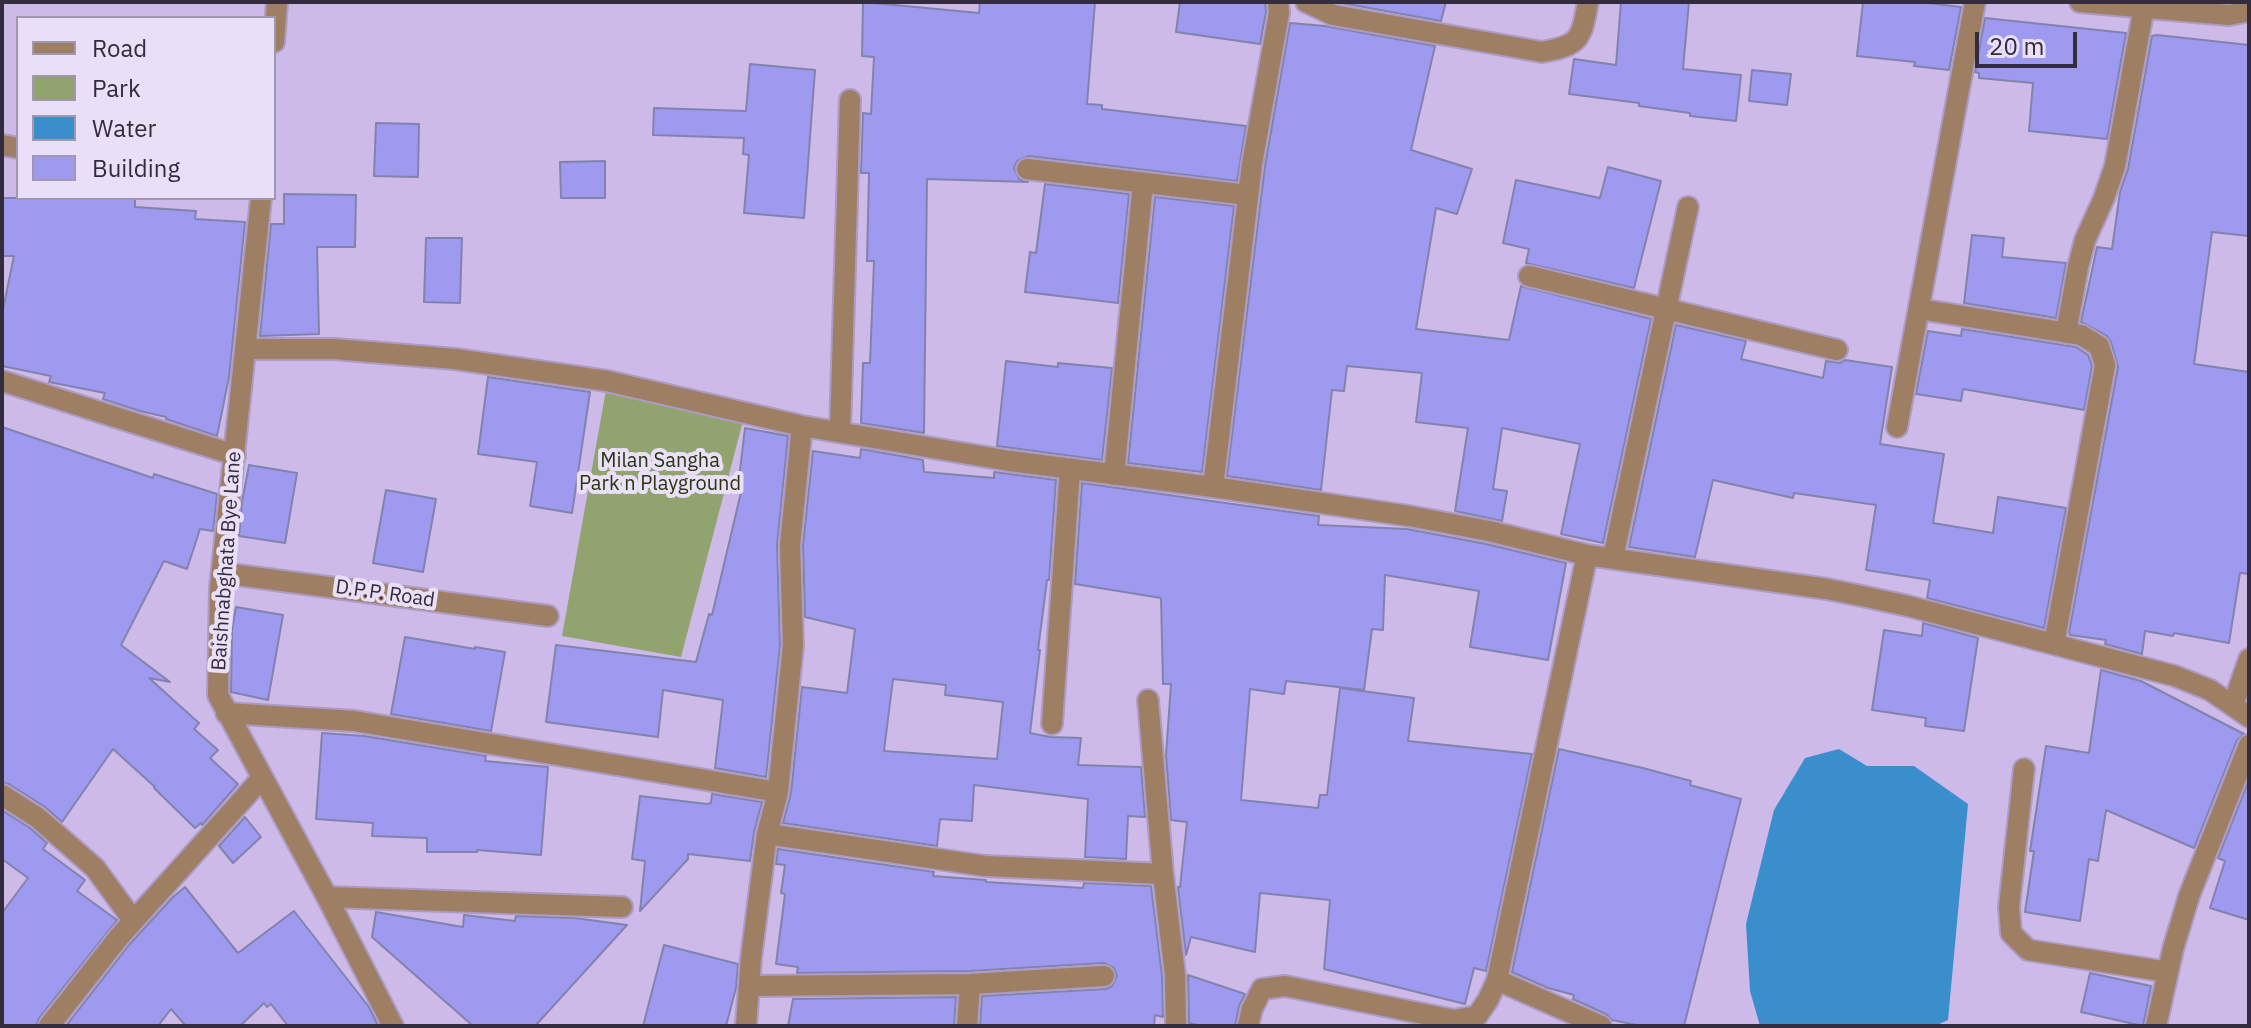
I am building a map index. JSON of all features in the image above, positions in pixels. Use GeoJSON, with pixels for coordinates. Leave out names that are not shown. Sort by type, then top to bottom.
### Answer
{"type":"FeatureCollection","features":[{"type":"Feature","properties":{"kind":"street"},"geometry":{"type":"LineString","coordinates":[[1213,487],[1248,195],[1279,13],[1278,2]]}},
{"type":"Feature","properties":{"kind":"street"},"geometry":{"type":"LineString","coordinates":[[1306,2],[1333,15],[1542,52],[1567,48],[1581,34],[1588,2]]}},
{"type":"Feature","properties":{"kind":"street"},"geometry":{"type":"LineString","coordinates":[[1897,427],[1975,2]]}},
{"type":"Feature","properties":{"kind":"street"},"geometry":{"type":"LineString","coordinates":[[2080,2],[2229,15],[2249,11]]}},
{"type":"Feature","properties":{"kind":"street"},"geometry":{"type":"LineString","coordinates":[[2066,333],[2081,253],[2115,166],[2144,7]]}},
{"type":"Feature","properties":{"kind":"street"},"geometry":{"type":"LineString","coordinates":[[840,431],[850,100]]}},
{"type":"Feature","properties":{"kind":"street"},"geometry":{"type":"LineString","coordinates":[[1027,169],[1248,195]]}},
{"type":"Feature","properties":{"kind":"street"},"geometry":{"type":"LineString","coordinates":[[1114,475],[1143,183]]}},
{"type":"Feature","properties":{"kind":"street","name":"Baishnabghata Bye Lane"},"geometry":{"type":"LineString","coordinates":[[261,200],[222,573],[218,695],[393,1026]]}},
{"type":"Feature","properties":{"kind":"street"},"geometry":{"type":"LineString","coordinates":[[1613,558],[1688,207]]}},
{"type":"Feature","properties":{"kind":"street"},"geometry":{"type":"LineString","coordinates":[[1529,276],[1837,350]]}},
{"type":"Feature","properties":{"kind":"street"},"geometry":{"type":"LineString","coordinates":[[1919,309],[2081,335],[2099,346],[2105,365],[2054,644]]}},
{"type":"Feature","properties":{"kind":"street"},"geometry":{"type":"LineString","coordinates":[[246,349],[334,349],[486,364],[607,381],[802,426],[1010,461],[1409,516],[1489,531],[1587,555],[1827,589],[1908,606],[2175,676],[2210,690],[2241,711],[2249,659]]}},
{"type":"Feature","properties":{"kind":"street"},"geometry":{"type":"LineString","coordinates":[[2,381],[235,455]]}},
{"type":"Feature","properties":{"kind":"street"},"geometry":{"type":"LineString","coordinates":[[746,1026],[767,834],[778,792],[793,645],[790,545],[802,426]]}},
{"type":"Feature","properties":{"kind":"street"},"geometry":{"type":"LineString","coordinates":[[1052,724],[1070,469]]}},
{"type":"Feature","properties":{"kind":"street"},"geometry":{"type":"LineString","coordinates":[[1248,1026],[1262,989],[1285,986],[1454,1020],[1476,1021],[1497,980],[1587,555]]}},
{"type":"Feature","properties":{"kind":"street","name":"D.P.P. Road"},"geometry":{"type":"LineString","coordinates":[[222,573],[548,616]]}},
{"type":"Feature","properties":{"kind":"street"},"geometry":{"type":"LineString","coordinates":[[1148,700],[1175,975],[1176,1026]]}},
{"type":"Feature","properties":{"kind":"street"},"geometry":{"type":"LineString","coordinates":[[226,713],[354,721],[778,792]]}},
{"type":"Feature","properties":{"kind":"street"},"geometry":{"type":"LineString","coordinates":[[2156,1026],[2189,896],[2249,745]]}},
{"type":"Feature","properties":{"kind":"street"},"geometry":{"type":"LineString","coordinates":[[2024,769],[2009,907],[2011,933],[2028,950],[2168,972]]}},
{"type":"Feature","properties":{"kind":"street"},"geometry":{"type":"LineString","coordinates":[[49,1026],[133,920],[262,778]]}},
{"type":"Feature","properties":{"kind":"street"},"geometry":{"type":"LineString","coordinates":[[2,795],[38,818],[95,868],[133,920]]}},
{"type":"Feature","properties":{"kind":"street"},"geometry":{"type":"LineString","coordinates":[[767,834],[985,866],[1163,874]]}},
{"type":"Feature","properties":{"kind":"street"},"geometry":{"type":"LineString","coordinates":[[327,897],[622,907]]}},
{"type":"Feature","properties":{"kind":"street"},"geometry":{"type":"LineString","coordinates":[[749,986],[970,984],[1104,976]]}},
{"type":"Feature","properties":{"kind":"street"},"geometry":{"type":"LineString","coordinates":[[1497,980],[1601,1026]]}},
{"type":"Feature","properties":{"kind":"street"},"geometry":{"type":"LineString","coordinates":[[967,1026],[970,984]]}},
{"type":"Feature","properties":{"kind":"green space","name":"Milan Sangha Park n Playground"},"geometry":{"type":"Polygon","coordinates":[[[606,390],[743,421],[681,657],[562,636],[606,390]]]}},
{"type":"Feature","properties":{"kind":"water"},"geometry":{"type":"Polygon","coordinates":[[[1839,749],[1867,766],[1914,766],[1968,804],[1948,1020],[1935,1026],[1760,1026],[1750,991],[1746,924],[1774,810],[1805,758],[1839,749]]]}},
{"type":"Feature","properties":{"kind":"building"},"geometry":{"type":"Polygon","coordinates":[[[863,2],[979,13],[980,2],[1095,2],[1087,104],[1102,105],[1102,109],[1246,126],[1237,181],[1029,156],[1017,161],[1014,168],[1019,179],[1028,182],[927,179],[924,433],[861,423],[863,363],[870,363],[874,261],[867,261],[869,173],[861,173],[863,113],[871,114],[874,57],[862,56],[863,2]]]}},
{"type":"Feature","properties":{"kind":"building"},"geometry":{"type":"Polygon","coordinates":[[[1180,2],[1265,2],[1260,44],[1176,32],[1180,2]]]}},
{"type":"Feature","properties":{"kind":"building"},"geometry":{"type":"Polygon","coordinates":[[[1336,2],[1446,2],[1441,21],[1336,2]]]}},
{"type":"Feature","properties":{"kind":"building"},"geometry":{"type":"Polygon","coordinates":[[[1621,2],[1689,2],[1683,69],[1741,75],[1736,121],[1690,116],[1690,113],[1639,106],[1639,103],[1569,94],[1574,59],[1616,65],[1621,2]]]}},
{"type":"Feature","properties":{"kind":"building"},"geometry":{"type":"Polygon","coordinates":[[[1863,2],[1919,2],[1961,7],[1949,70],[1914,66],[1915,62],[1857,56],[1863,2]]]}},
{"type":"Feature","properties":{"kind":"building"},"geometry":{"type":"Polygon","coordinates":[[[1985,18],[2126,33],[2107,139],[2029,131],[2033,83],[1979,78],[1979,73],[1975,72],[1985,18]]]}},
{"type":"Feature","properties":{"kind":"building"},"geometry":{"type":"Polygon","coordinates":[[[1290,23],[1325,26],[1435,46],[1411,150],[1472,169],[1457,214],[1436,208],[1416,329],[1509,340],[1521,286],[1651,319],[1603,543],[1561,534],[1580,444],[1502,428],[1493,489],[1507,491],[1502,521],[1455,511],[1468,428],[1416,422],[1422,373],[1347,366],[1344,391],[1332,390],[1321,490],[1227,476],[1265,166],[1290,23]]]}},
{"type":"Feature","properties":{"kind":"building"},"geometry":{"type":"Polygon","coordinates":[[[2152,36],[2249,45],[2249,236],[2212,232],[2194,364],[2249,372],[2249,574],[2240,573],[2229,643],[2145,631],[2142,654],[2105,644],[2106,640],[2070,635],[2069,632],[2118,367],[2107,336],[2081,322],[2097,247],[2112,249],[2120,192],[2128,169],[2152,36]]]}},
{"type":"Feature","properties":{"kind":"building"},"geometry":{"type":"Polygon","coordinates":[[[750,64],[815,70],[804,218],[744,213],[749,155],[743,154],[744,138],[653,135],[654,108],[746,111],[750,64]]]}},
{"type":"Feature","properties":{"kind":"building"},"geometry":{"type":"Polygon","coordinates":[[[1752,70],[1791,74],[1787,105],[1749,101],[1752,70]]]}},
{"type":"Feature","properties":{"kind":"building"},"geometry":{"type":"Polygon","coordinates":[[[376,123],[419,124],[418,177],[374,176],[376,123]]]}},
{"type":"Feature","properties":{"kind":"building"},"geometry":{"type":"Polygon","coordinates":[[[605,161],[605,198],[561,198],[560,162],[605,161]]]}},
{"type":"Feature","properties":{"kind":"building"},"geometry":{"type":"Polygon","coordinates":[[[1608,167],[1661,181],[1634,288],[1526,263],[1529,249],[1503,243],[1516,180],[1600,198],[1608,167]]]}},
{"type":"Feature","properties":{"kind":"building"},"geometry":{"type":"Polygon","coordinates":[[[1045,184],[1129,194],[1118,303],[1025,292],[1030,252],[1036,253],[1045,184]]]}},
{"type":"Feature","properties":{"kind":"building"},"geometry":{"type":"Polygon","coordinates":[[[284,194],[356,195],[355,247],[317,247],[319,334],[260,336],[271,224],[284,224],[284,194]]]}},
{"type":"Feature","properties":{"kind":"building"},"geometry":{"type":"Polygon","coordinates":[[[1155,197],[1234,206],[1202,472],[1128,463],[1155,197]]]}},
{"type":"Feature","properties":{"kind":"building"},"geometry":{"type":"Polygon","coordinates":[[[2,198],[135,200],[135,207],[196,211],[195,219],[245,222],[229,377],[217,436],[103,399],[105,393],[49,382],[51,376],[2,366],[2,314],[14,256],[2,256],[2,198]]]}},
{"type":"Feature","properties":{"kind":"building"},"geometry":{"type":"Polygon","coordinates":[[[1972,235],[2004,238],[2002,257],[2066,263],[2056,318],[1964,303],[1972,235]]]}},
{"type":"Feature","properties":{"kind":"building"},"geometry":{"type":"Polygon","coordinates":[[[426,238],[462,238],[460,303],[424,302],[426,238]]]}},
{"type":"Feature","properties":{"kind":"building"},"geometry":{"type":"Polygon","coordinates":[[[1676,325],[1746,341],[1741,359],[1823,378],[1826,361],[1840,363],[1845,360],[1892,367],[1880,444],[1944,454],[1933,523],[1993,533],[1998,497],[2066,508],[2044,628],[1927,598],[1930,580],[1866,570],[1876,505],[1794,493],[1793,498],[1713,480],[1695,557],[1629,547],[1676,325]]]}},
{"type":"Feature","properties":{"kind":"building"},"geometry":{"type":"Polygon","coordinates":[[[1962,329],[2076,347],[2088,355],[2092,366],[2084,410],[1963,389],[1961,401],[1916,394],[1928,331],[1961,336],[1962,329]]]}},
{"type":"Feature","properties":{"kind":"building"},"geometry":{"type":"Polygon","coordinates":[[[1006,361],[1058,367],[1058,363],[1112,368],[1102,460],[997,446],[1006,361]]]}},
{"type":"Feature","properties":{"kind":"building"},"geometry":{"type":"Polygon","coordinates":[[[488,377],[590,392],[572,513],[530,506],[537,462],[478,454],[488,377]]]}},
{"type":"Feature","properties":{"kind":"building"},"geometry":{"type":"Polygon","coordinates":[[[2,427],[153,478],[154,474],[217,494],[213,531],[200,529],[187,569],[164,561],[121,645],[170,682],[149,678],[199,723],[194,729],[218,750],[210,758],[238,784],[202,825],[195,828],[113,749],[62,822],[45,807],[2,782],[2,427]]]}},
{"type":"Feature","properties":{"kind":"building"},"geometry":{"type":"Polygon","coordinates":[[[745,428],[788,436],[777,545],[780,645],[766,777],[715,768],[723,700],[663,690],[658,737],[546,722],[556,645],[696,662],[709,614],[712,615],[742,488],[738,487],[745,428]]]}},
{"type":"Feature","properties":{"kind":"building"},"geometry":{"type":"Polygon","coordinates":[[[861,449],[923,460],[924,472],[994,478],[994,472],[1056,480],[1049,580],[1030,733],[1081,738],[1078,765],[1141,767],[1145,817],[1128,816],[1126,859],[1085,857],[1088,799],[974,785],[972,821],[940,819],[937,846],[783,823],[791,793],[802,687],[847,693],[855,629],[805,617],[803,545],[813,451],[860,458],[861,449]],[[893,679],[884,751],[997,759],[1003,702],[945,695],[946,685],[893,679]]]}},
{"type":"Feature","properties":{"kind":"building"},"geometry":{"type":"Polygon","coordinates":[[[249,465],[297,473],[285,543],[239,536],[249,465]]]}},
{"type":"Feature","properties":{"kind":"building"},"geometry":{"type":"Polygon","coordinates":[[[1082,483],[1319,516],[1318,525],[1407,529],[1566,563],[1548,660],[1470,647],[1479,591],[1385,575],[1383,630],[1372,629],[1364,690],[1286,681],[1284,694],[1250,689],[1241,800],[1318,808],[1320,795],[1327,795],[1340,688],[1414,698],[1408,741],[1532,754],[1486,971],[1474,968],[1465,1004],[1324,969],[1330,900],[1260,893],[1255,952],[1191,937],[1186,955],[1178,887],[1187,822],[1171,820],[1166,755],[1171,684],[1163,684],[1161,598],[1075,584],[1082,483]]]}},
{"type":"Feature","properties":{"kind":"building"},"geometry":{"type":"Polygon","coordinates":[[[386,490],[436,499],[423,572],[373,563],[386,490]]]}},
{"type":"Feature","properties":{"kind":"building"},"geometry":{"type":"Polygon","coordinates":[[[236,607],[283,615],[268,700],[231,692],[232,630],[236,607]]]}},
{"type":"Feature","properties":{"kind":"building"},"geometry":{"type":"Polygon","coordinates":[[[1923,623],[1978,638],[1964,731],[1925,726],[1926,718],[1872,710],[1884,630],[1922,636],[1923,623]]]}},
{"type":"Feature","properties":{"kind":"building"},"geometry":{"type":"Polygon","coordinates":[[[405,637],[505,652],[491,731],[391,714],[405,637]]]}},
{"type":"Feature","properties":{"kind":"building"},"geometry":{"type":"Polygon","coordinates":[[[2101,670],[2141,681],[2244,734],[2237,740],[2194,848],[2106,810],[2098,861],[2089,859],[2080,921],[2025,912],[2034,851],[2030,851],[2046,746],[2089,753],[2101,670]]]}},
{"type":"Feature","properties":{"kind":"building"},"geometry":{"type":"Polygon","coordinates":[[[322,733],[364,736],[486,756],[485,761],[548,767],[541,855],[477,850],[427,852],[427,838],[372,836],[373,823],[316,819],[322,733]]]}},
{"type":"Feature","properties":{"kind":"building"},"geometry":{"type":"Polygon","coordinates":[[[1559,749],[1691,781],[1690,785],[1741,799],[1684,1026],[1641,1026],[1612,1020],[1606,1014],[1573,999],[1574,995],[1548,988],[1512,972],[1559,749]]]}},
{"type":"Feature","properties":{"kind":"building"},"geometry":{"type":"Polygon","coordinates":[[[2249,780],[2249,920],[2210,908],[2225,861],[2218,858],[2249,780]]]}},
{"type":"Feature","properties":{"kind":"building"},"geometry":{"type":"Polygon","coordinates":[[[712,794],[762,802],[750,861],[688,854],[688,859],[640,911],[645,861],[632,859],[640,796],[707,804],[711,803],[712,794]]]}},
{"type":"Feature","properties":{"kind":"building"},"geometry":{"type":"Polygon","coordinates":[[[3,811],[47,843],[43,849],[85,880],[77,891],[117,920],[39,1018],[36,1026],[2,1026],[2,913],[28,878],[2,859],[3,811]]]}},
{"type":"Feature","properties":{"kind":"building"},"geometry":{"type":"Polygon","coordinates":[[[245,817],[261,837],[233,863],[219,846],[245,817]]]}},
{"type":"Feature","properties":{"kind":"building"},"geometry":{"type":"Polygon","coordinates":[[[778,849],[986,882],[1083,888],[1084,883],[1151,886],[1162,976],[1163,1017],[1155,1015],[1154,1026],[980,1026],[982,996],[1106,989],[1112,986],[1117,976],[1114,968],[1104,963],[970,971],[797,973],[798,967],[776,964],[785,894],[781,893],[785,865],[776,864],[778,849]]]}},
{"type":"Feature","properties":{"kind":"building"},"geometry":{"type":"Polygon","coordinates":[[[185,887],[238,953],[294,911],[369,1007],[378,1026],[288,1026],[271,1004],[267,1007],[264,1003],[240,1026],[186,1026],[171,1009],[158,1026],[66,1026],[129,945],[185,887]]]}},
{"type":"Feature","properties":{"kind":"building"},"geometry":{"type":"Polygon","coordinates":[[[376,912],[463,927],[464,915],[515,921],[516,916],[575,918],[627,925],[535,1026],[473,1026],[372,937],[376,912]]]}},
{"type":"Feature","properties":{"kind":"building"},"geometry":{"type":"Polygon","coordinates":[[[664,945],[738,964],[736,988],[726,1026],[643,1026],[664,945]]]}},
{"type":"Feature","properties":{"kind":"building"},"geometry":{"type":"Polygon","coordinates":[[[2090,973],[2151,986],[2143,1026],[2081,1012],[2090,973]]]}},
{"type":"Feature","properties":{"kind":"building"},"geometry":{"type":"Polygon","coordinates":[[[1188,975],[1245,994],[1235,1026],[1189,1023],[1188,975]]]}},
{"type":"Feature","properties":{"kind":"building"},"geometry":{"type":"Polygon","coordinates":[[[956,997],[954,1026],[788,1026],[793,999],[956,997]]]}}]}
